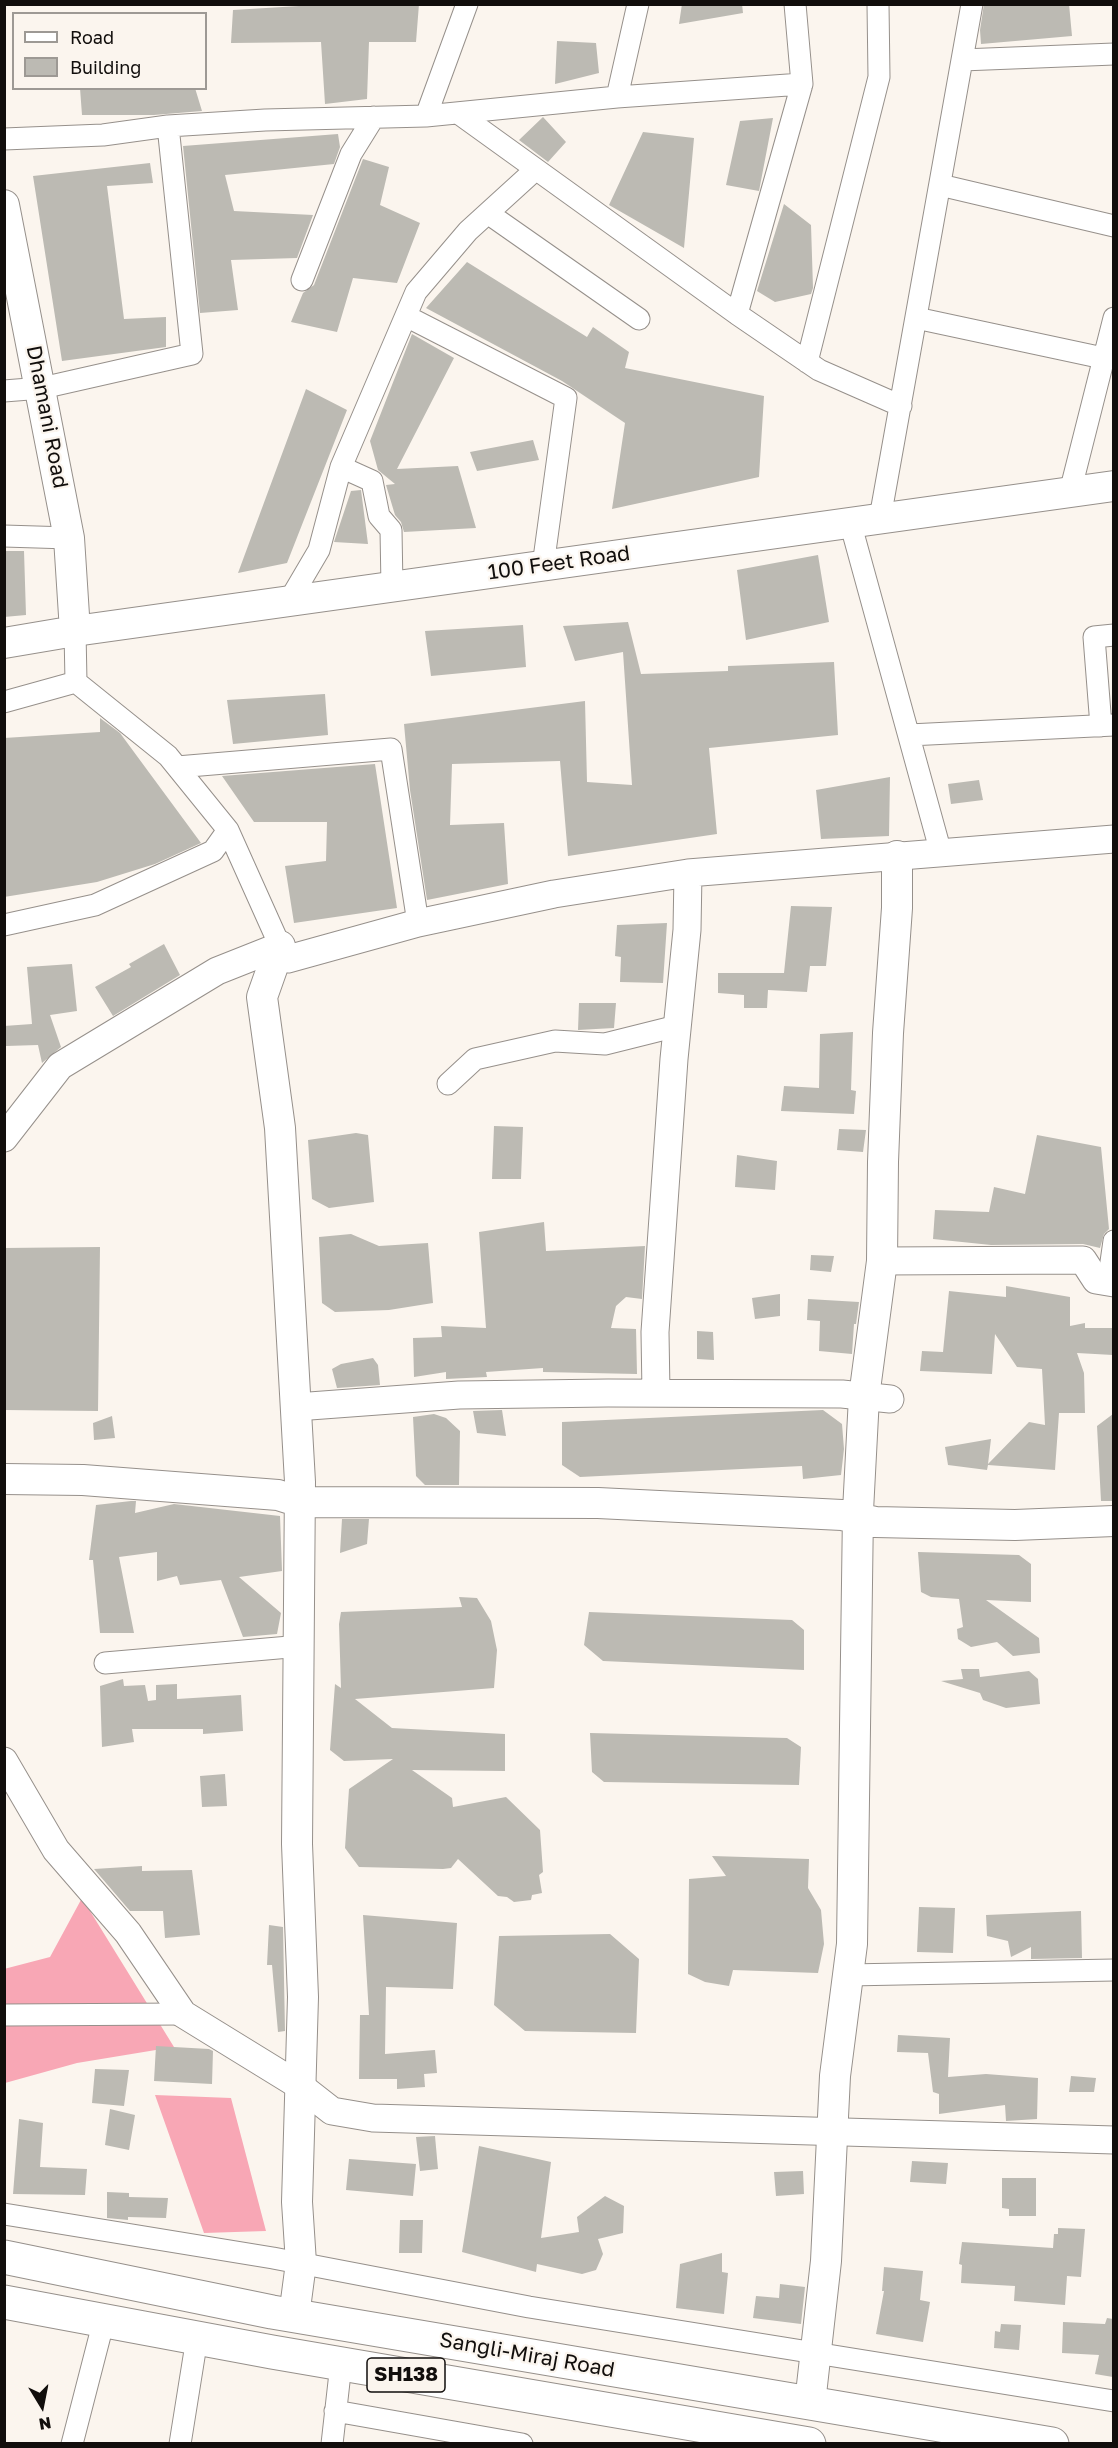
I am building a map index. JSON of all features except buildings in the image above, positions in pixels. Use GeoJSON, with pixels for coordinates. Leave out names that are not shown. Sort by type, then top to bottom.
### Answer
{"type":"FeatureCollection","features":[{"type":"Feature","properties":{"kind":"highway","name":"Sangli-Miraj Road"},"geometry":{"type":"LineString","coordinates":[[4,2257],[294,2316],[1052,2444]]}},
{"type":"Feature","properties":{"kind":"highway","name":"Sangli-Miraj Road"},"geometry":{"type":"LineString","coordinates":[[4,2302],[341,2364],[809,2444]]}},
{"type":"Feature","properties":{"kind":"main road","name":"Dhamani Road"},"geometry":{"type":"LineString","coordinates":[[4,205],[42,388],[69,538],[75,631]]}},
{"type":"Feature","properties":{"kind":"main road","name":"100 Feet Road"},"geometry":{"type":"LineString","coordinates":[[4,643],[392,586],[1113,486]]}},
{"type":"Feature","properties":{"kind":"main road"},"geometry":{"type":"LineString","coordinates":[[810,2403],[818,2354],[826,2260],[835,2076],[852,1944],[859,1519],[877,1398],[883,1153],[888,1033],[897,908],[897,856]]}},
{"type":"Feature","properties":{"kind":"main road"},"geometry":{"type":"LineString","coordinates":[[280,946],[262,997],[280,1128],[300,1502],[301,1646],[297,1844],[303,1997],[297,2202],[301,2263],[294,2316]]}},
{"type":"Feature","properties":{"kind":"main road"},"geometry":{"type":"LineString","coordinates":[[4,1479],[95,1481],[278,1495],[300,1502],[598,1503],[842,1515],[875,1522],[1015,1526],[1113,1521]]}},
{"type":"Feature","properties":{"kind":"street"},"geometry":{"type":"LineString","coordinates":[[426,116],[467,4]]}},
{"type":"Feature","properties":{"kind":"street"},"geometry":{"type":"LineString","coordinates":[[616,97],[638,4]]}},
{"type":"Feature","properties":{"kind":"street"},"geometry":{"type":"LineString","coordinates":[[737,314],[802,84],[795,4]]}},
{"type":"Feature","properties":{"kind":"street"},"geometry":{"type":"LineString","coordinates":[[807,362],[879,77],[878,4]]}},
{"type":"Feature","properties":{"kind":"street"},"geometry":{"type":"LineString","coordinates":[[880,518],[972,4]]}},
{"type":"Feature","properties":{"kind":"street"},"geometry":{"type":"LineString","coordinates":[[962,60],[1113,54]]}},
{"type":"Feature","properties":{"kind":"street"},"geometry":{"type":"LineString","coordinates":[[4,139],[103,135],[168,126],[426,116],[616,97],[802,84]]}},
{"type":"Feature","properties":{"kind":"street"},"geometry":{"type":"LineString","coordinates":[[458,113],[807,362],[900,406]]}},
{"type":"Feature","properties":{"kind":"street"},"geometry":{"type":"LineString","coordinates":[[302,280],[351,154],[374,117]]}},
{"type":"Feature","properties":{"kind":"street"},"geometry":{"type":"LineString","coordinates":[[4,391],[42,388],[192,354],[168,126]]}},
{"type":"Feature","properties":{"kind":"street"},"geometry":{"type":"LineString","coordinates":[[289,601],[319,550],[341,466],[416,292],[468,231],[535,170]]}},
{"type":"Feature","properties":{"kind":"street"},"geometry":{"type":"LineString","coordinates":[[940,185],[1113,226]]}},
{"type":"Feature","properties":{"kind":"street"},"geometry":{"type":"LineString","coordinates":[[489,214],[639,319]]}},
{"type":"Feature","properties":{"kind":"street"},"geometry":{"type":"LineString","coordinates":[[406,316],[566,398],[543,566]]}},
{"type":"Feature","properties":{"kind":"street"},"geometry":{"type":"LineString","coordinates":[[916,318],[1103,358]]}},
{"type":"Feature","properties":{"kind":"street"},"geometry":{"type":"LineString","coordinates":[[1070,492],[1113,318]]}},
{"type":"Feature","properties":{"kind":"street"},"geometry":{"type":"LineString","coordinates":[[341,466],[372,481],[379,516],[391,530],[392,586]]}},
{"type":"Feature","properties":{"kind":"street"},"geometry":{"type":"LineString","coordinates":[[850,522],[941,853]]}},
{"type":"Feature","properties":{"kind":"street"},"geometry":{"type":"LineString","coordinates":[[4,536],[69,538]]}},
{"type":"Feature","properties":{"kind":"street"},"geometry":{"type":"LineString","coordinates":[[75,631],[76,682]]}},
{"type":"Feature","properties":{"kind":"street"},"geometry":{"type":"LineString","coordinates":[[909,735],[1107,725],[1095,637],[1113,635]]}},
{"type":"Feature","properties":{"kind":"street"},"geometry":{"type":"LineString","coordinates":[[4,702],[76,682]]}},
{"type":"Feature","properties":{"kind":"street"},"geometry":{"type":"LineString","coordinates":[[76,682],[168,756],[228,830],[288,959],[418,923],[554,894],[688,873],[1113,839]]}},
{"type":"Feature","properties":{"kind":"street"},"geometry":{"type":"LineString","coordinates":[[177,767],[391,749],[418,923]]}},
{"type":"Feature","properties":{"kind":"street"},"geometry":{"type":"LineString","coordinates":[[4,925],[95,906],[213,851],[228,830]]}},
{"type":"Feature","properties":{"kind":"street"},"geometry":{"type":"LineString","coordinates":[[656,1393],[654,1332],[676,1026],[687,930],[688,873]]}},
{"type":"Feature","properties":{"kind":"street"},"geometry":{"type":"LineString","coordinates":[[4,1138],[60,1066],[216,971],[280,946]]}},
{"type":"Feature","properties":{"kind":"street"},"geometry":{"type":"LineString","coordinates":[[448,1084],[475,1059],[555,1041],[605,1044],[676,1026]]}},
{"type":"Feature","properties":{"kind":"street"},"geometry":{"type":"LineString","coordinates":[[882,1261],[1083,1260],[1096,1280],[1111,1283],[1113,1241]]}},
{"type":"Feature","properties":{"kind":"street"},"geometry":{"type":"LineString","coordinates":[[296,1407],[459,1395],[842,1394],[877,1398]]}},
{"type":"Feature","properties":{"kind":"street"},"geometry":{"type":"LineString","coordinates":[[105,1663],[301,1646]]}},
{"type":"Feature","properties":{"kind":"street"},"geometry":{"type":"LineString","coordinates":[[4,1761],[56,1850],[128,1933],[183,2014],[300,2086],[332,2111],[373,2118],[1113,2139]]}},
{"type":"Feature","properties":{"kind":"street"},"geometry":{"type":"LineString","coordinates":[[848,1975],[1113,1970]]}},
{"type":"Feature","properties":{"kind":"street"},"geometry":{"type":"LineString","coordinates":[[4,2015],[183,2014]]}},
{"type":"Feature","properties":{"kind":"street"},"geometry":{"type":"LineString","coordinates":[[4,2214],[301,2263],[529,2307],[1113,2401]]}},
{"type":"Feature","properties":{"kind":"street"},"geometry":{"type":"LineString","coordinates":[[72,2444],[104,2320]]}},
{"type":"Feature","properties":{"kind":"street"},"geometry":{"type":"LineString","coordinates":[[180,2444],[197,2338]]}},
{"type":"Feature","properties":{"kind":"street"},"geometry":{"type":"LineString","coordinates":[[332,2444],[341,2364]]}},
{"type":"Feature","properties":{"kind":"street"},"geometry":{"type":"LineString","coordinates":[[335,2411],[522,2444]]}},
{"type":"Feature","properties":{"kind":"shaded area"},"geometry":{"type":"Polygon","coordinates":[[[82,1898],[174,2047],[77,2063],[5,2083],[4,1969],[50,1957],[82,1898]]]}},
{"type":"Feature","properties":{"kind":"shaded area"},"geometry":{"type":"Polygon","coordinates":[[[155,2095],[231,2098],[266,2231],[204,2233],[155,2095]]]}}]}
